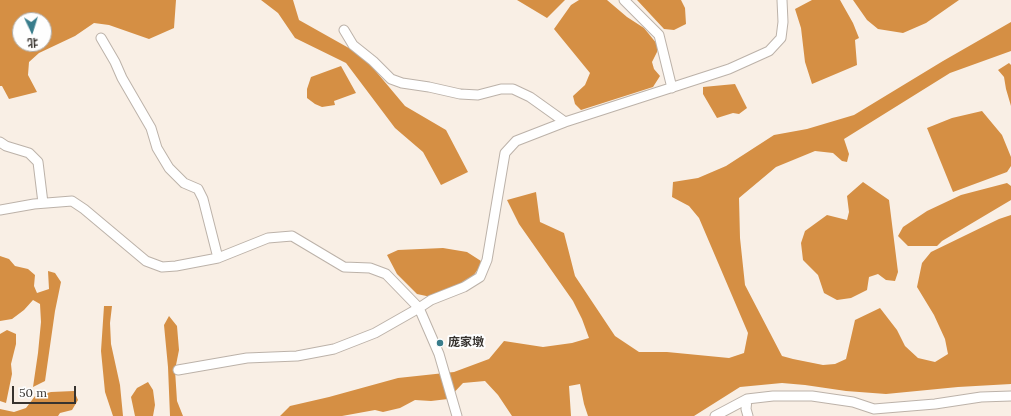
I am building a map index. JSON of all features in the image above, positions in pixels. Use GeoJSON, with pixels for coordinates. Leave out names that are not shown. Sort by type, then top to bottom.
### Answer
{"type":"FeatureCollection","features":[{"type":"Feature","properties":{"kind":"street"},"geometry":{"type":"LineString","coordinates":[[624,0],[658,35],[672,88]]}},
{"type":"Feature","properties":{"kind":"street"},"geometry":{"type":"LineString","coordinates":[[178,370],[247,358],[297,356],[334,349],[375,333],[431,300],[464,287],[480,277],[487,260],[505,153],[516,142],[564,122],[729,69],[769,51],[781,38],[783,22],[782,0]]}},
{"type":"Feature","properties":{"kind":"street"},"geometry":{"type":"LineString","coordinates":[[344,30],[353,44],[374,61],[391,79],[402,83],[460,94],[478,95],[501,89],[513,89],[530,97],[564,122]]}},
{"type":"Feature","properties":{"kind":"street"},"geometry":{"type":"LineString","coordinates":[[101,38],[115,62],[122,78],[152,128],[157,148],[168,168],[184,182],[198,189],[203,199],[218,258]]}},
{"type":"Feature","properties":{"kind":"street"},"geometry":{"type":"LineString","coordinates":[[0,142],[6,146],[29,153],[38,162],[43,203]]}},
{"type":"Feature","properties":{"kind":"street"},"geometry":{"type":"LineString","coordinates":[[0,210],[43,203],[72,201],[84,209],[146,261],[162,267],[176,266],[218,258],[268,238],[292,236],[344,268],[370,268],[386,274],[419,308],[439,354],[457,416]]}},
{"type":"Feature","properties":{"kind":"street"},"geometry":{"type":"LineString","coordinates":[[715,416],[747,399],[773,396],[812,396],[853,402],[874,409],[935,404],[981,397],[1011,396]]}},
{"type":"Feature","properties":{"kind":"street"},"geometry":{"type":"LineString","coordinates":[[747,399],[746,409],[748,416]]}},
{"type":"Feature","properties":{"kind":"shaded area"},"geometry":{"type":"Polygon","coordinates":[[[0,0],[176,0],[174,28],[149,39],[109,25],[94,23],[75,36],[52,47],[52,12],[12,12],[12,52],[41,52],[29,62],[28,75],[37,92],[9,99],[2,86],[0,86],[0,0]]]}},
{"type":"Feature","properties":{"kind":"shaded area"},"geometry":{"type":"Polygon","coordinates":[[[261,0],[293,0],[299,20],[363,56],[405,106],[446,130],[468,172],[441,185],[423,152],[395,128],[346,63],[295,38],[278,13],[261,0]]]}},
{"type":"Feature","properties":{"kind":"shaded area"},"geometry":{"type":"Polygon","coordinates":[[[517,0],[565,0],[547,18],[517,0]]]}},
{"type":"Feature","properties":{"kind":"shaded area"},"geometry":{"type":"Polygon","coordinates":[[[579,0],[607,0],[627,17],[644,28],[657,44],[657,52],[652,62],[654,69],[660,76],[653,87],[581,110],[575,104],[573,96],[585,85],[590,73],[554,29],[571,5],[579,0]]]}},
{"type":"Feature","properties":{"kind":"shaded area"},"geometry":{"type":"Polygon","coordinates":[[[637,0],[681,0],[685,8],[686,24],[674,30],[664,29],[637,0]]]}},
{"type":"Feature","properties":{"kind":"shaded area"},"geometry":{"type":"Polygon","coordinates":[[[812,0],[840,0],[853,23],[859,38],[855,40],[857,65],[812,84],[805,62],[801,28],[795,9],[812,0]]]}},
{"type":"Feature","properties":{"kind":"shaded area"},"geometry":{"type":"Polygon","coordinates":[[[853,0],[959,0],[926,23],[903,33],[878,29],[867,20],[853,0]]]}},
{"type":"Feature","properties":{"kind":"shaded area"},"geometry":{"type":"Polygon","coordinates":[[[1011,22],[1011,51],[950,73],[844,139],[849,154],[847,162],[842,161],[833,153],[815,151],[776,167],[739,198],[740,238],[745,285],[782,356],[823,365],[835,364],[846,359],[855,320],[880,308],[897,330],[905,346],[918,358],[935,362],[948,354],[945,339],[934,315],[917,287],[922,263],[931,252],[999,219],[1011,215],[1011,384],[958,387],[886,394],[846,391],[782,383],[740,387],[694,416],[588,416],[580,384],[569,386],[571,416],[512,416],[498,395],[485,381],[463,383],[448,399],[431,401],[415,400],[400,408],[383,412],[375,410],[342,416],[280,416],[290,406],[398,378],[454,372],[489,359],[504,341],[543,347],[572,343],[589,338],[573,301],[519,224],[507,200],[536,192],[540,222],[564,233],[575,276],[615,336],[639,352],[667,352],[729,358],[744,353],[748,333],[699,218],[689,206],[672,197],[673,182],[698,178],[726,166],[774,135],[807,129],[854,115],[1011,22]]]}},
{"type":"Feature","properties":{"kind":"shaded area"},"geometry":{"type":"Polygon","coordinates":[[[1009,63],[1011,65],[1011,106],[1004,77],[998,70],[1009,63]]]}},
{"type":"Feature","properties":{"kind":"shaded area"},"geometry":{"type":"Polygon","coordinates":[[[341,66],[356,93],[334,101],[335,105],[322,107],[307,98],[307,89],[311,77],[341,66]]]}},
{"type":"Feature","properties":{"kind":"shaded area"},"geometry":{"type":"Polygon","coordinates":[[[735,84],[747,108],[739,114],[733,113],[717,118],[703,94],[703,87],[735,84]]]}},
{"type":"Feature","properties":{"kind":"shaded area"},"geometry":{"type":"Polygon","coordinates":[[[982,111],[1002,135],[1011,157],[1011,166],[1007,172],[953,192],[927,128],[952,118],[982,111]]]}},
{"type":"Feature","properties":{"kind":"shaded area"},"geometry":{"type":"Polygon","coordinates":[[[863,182],[889,200],[898,272],[895,281],[886,280],[878,274],[869,277],[867,290],[851,298],[837,300],[824,293],[818,275],[803,260],[801,243],[805,231],[827,215],[847,220],[849,212],[847,196],[863,182]]]}},
{"type":"Feature","properties":{"kind":"shaded area"},"geometry":{"type":"Polygon","coordinates":[[[1007,183],[1011,186],[1011,200],[942,241],[937,246],[908,246],[898,236],[903,227],[927,211],[961,195],[1007,183]]]}},
{"type":"Feature","properties":{"kind":"shaded area"},"geometry":{"type":"Polygon","coordinates":[[[443,248],[467,252],[481,261],[479,268],[473,276],[460,284],[431,297],[417,294],[397,274],[387,255],[398,250],[443,248]]]}},
{"type":"Feature","properties":{"kind":"shaded area"},"geometry":{"type":"Polygon","coordinates":[[[0,256],[9,259],[15,266],[28,269],[35,275],[34,286],[37,293],[49,289],[48,271],[55,273],[61,282],[55,311],[45,381],[33,387],[41,322],[40,304],[33,300],[24,310],[12,319],[0,321],[0,256]]]}},
{"type":"Feature","properties":{"kind":"shaded area"},"geometry":{"type":"Polygon","coordinates":[[[104,306],[112,306],[110,323],[111,344],[120,385],[123,416],[113,416],[105,392],[101,351],[104,306]]]}},
{"type":"Feature","properties":{"kind":"shaded area"},"geometry":{"type":"Polygon","coordinates":[[[169,316],[177,326],[179,350],[175,370],[177,401],[183,416],[170,416],[168,367],[164,325],[169,316]]]}},
{"type":"Feature","properties":{"kind":"shaded area"},"geometry":{"type":"Polygon","coordinates":[[[7,330],[16,334],[16,344],[11,364],[12,374],[6,403],[0,401],[0,334],[7,330]]]}},
{"type":"Feature","properties":{"kind":"shaded area"},"geometry":{"type":"Polygon","coordinates":[[[148,382],[153,390],[155,405],[153,416],[135,416],[131,397],[137,388],[148,382]]]}},
{"type":"Feature","properties":{"kind":"shaded area"},"geometry":{"type":"Polygon","coordinates":[[[74,391],[78,400],[72,410],[60,413],[58,416],[0,416],[0,409],[14,412],[26,408],[35,396],[51,392],[74,391]]]}},
{"type":"Feature","properties":{"kind":"place","name":"庞家墩"},"geometry":{"type":"Point","coordinates":[440,343]}}]}
